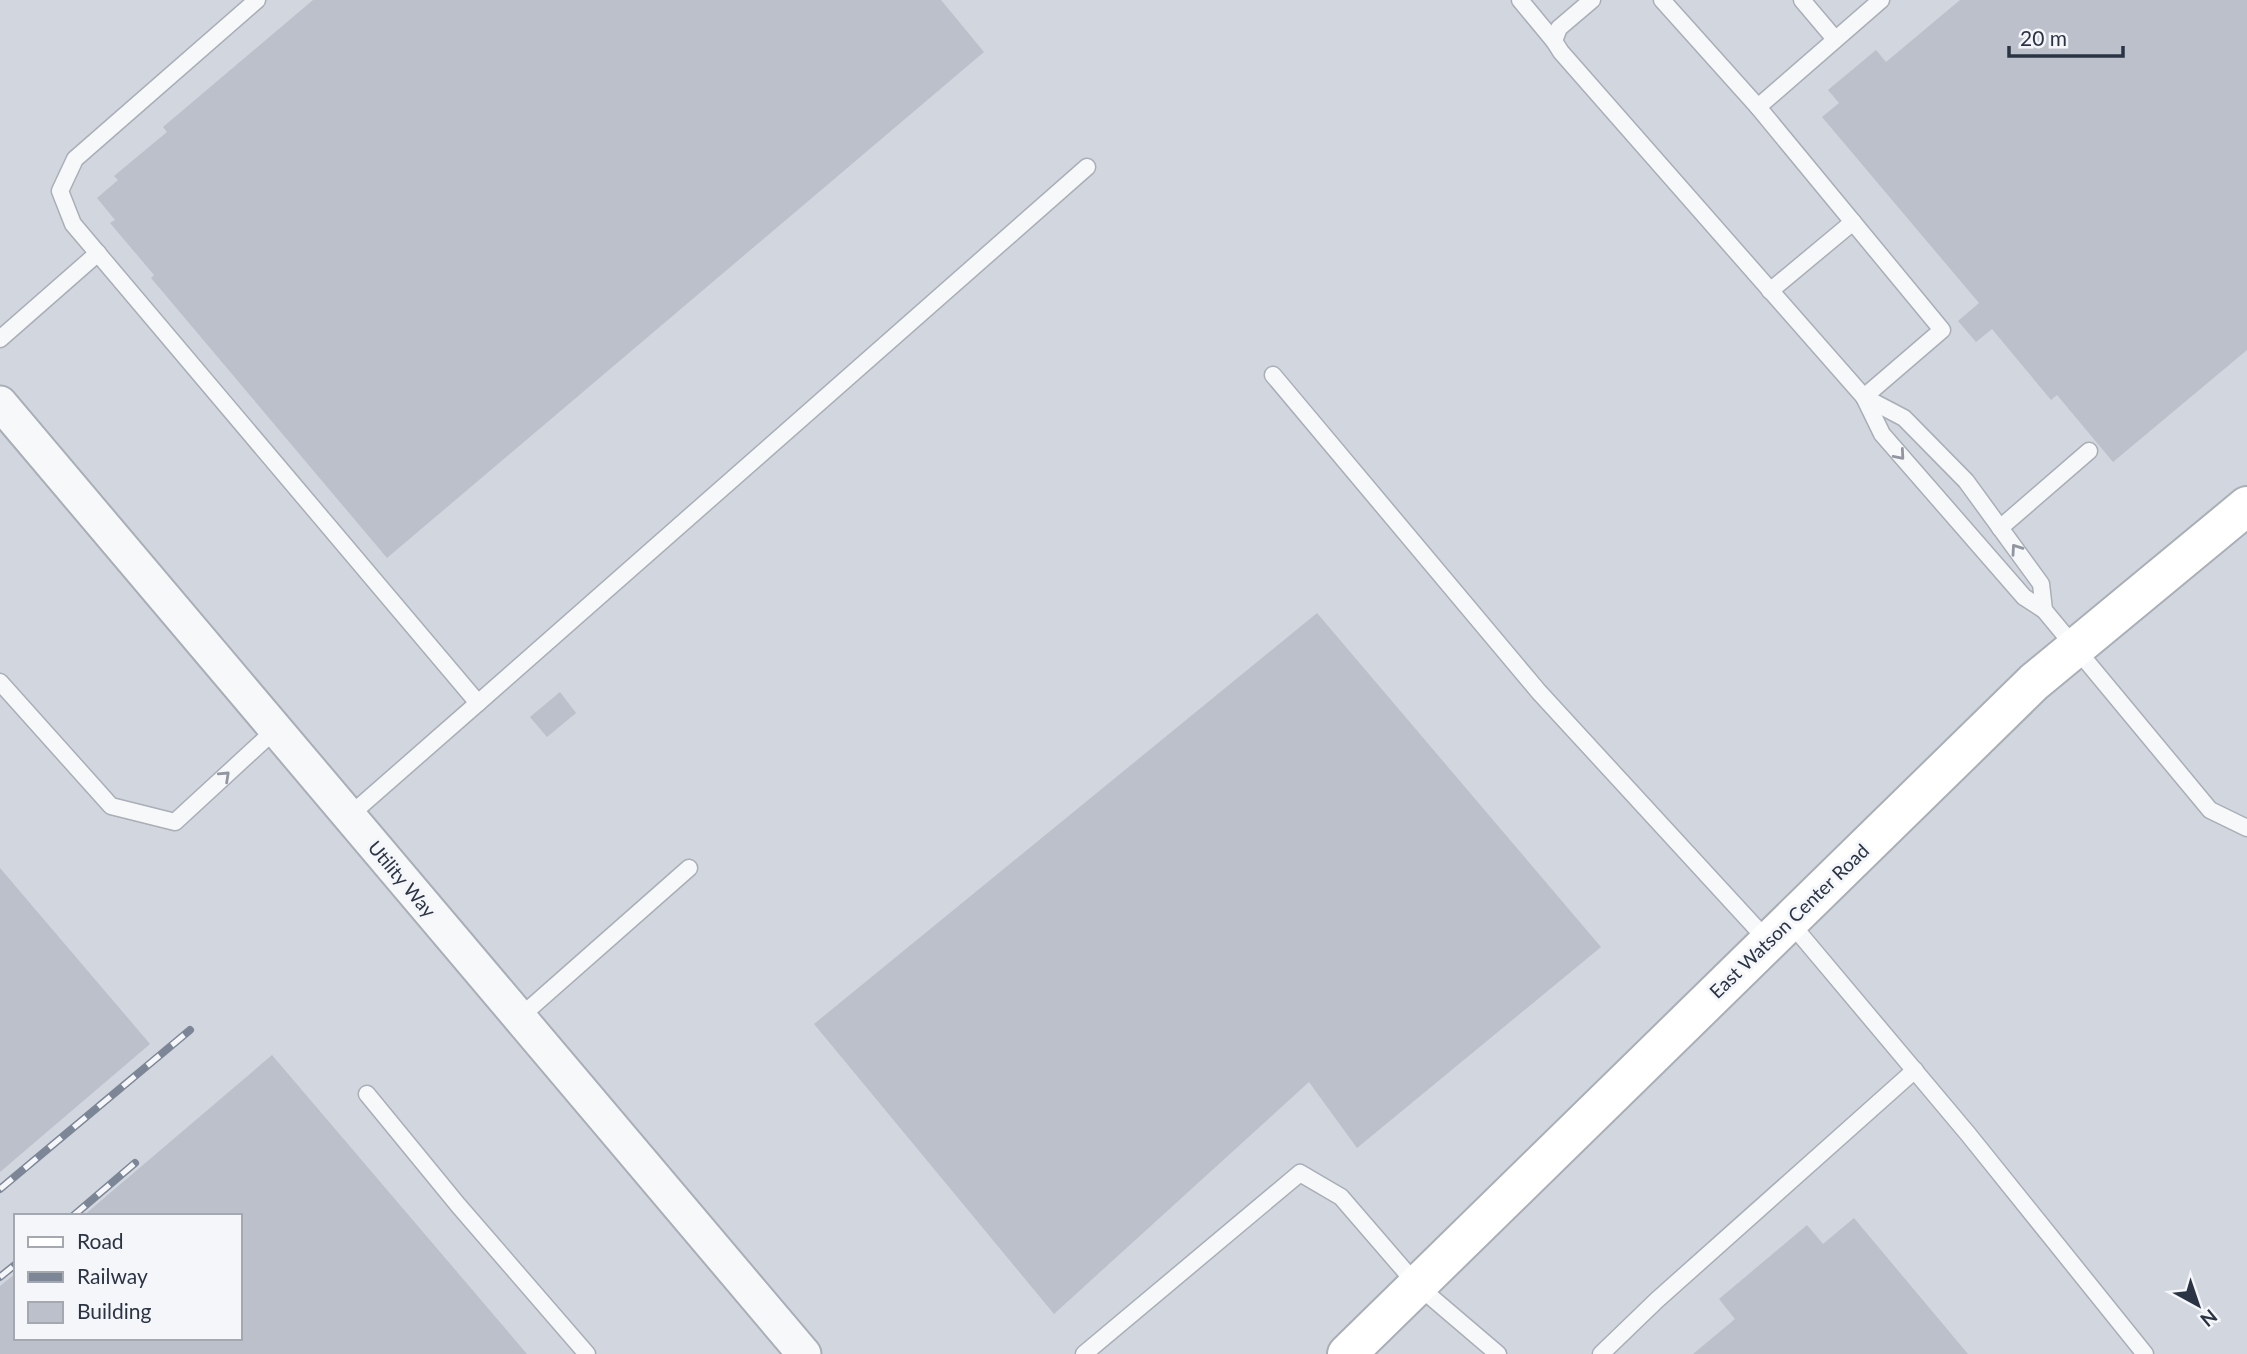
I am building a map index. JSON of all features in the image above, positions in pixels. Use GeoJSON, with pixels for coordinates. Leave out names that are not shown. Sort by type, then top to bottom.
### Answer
{"type":"FeatureCollection","features":[{"type":"Feature","properties":{"kind":"street","name":"Utility Way"},"geometry":{"type":"LineString","coordinates":[[0,403],[804,1354]]}},
{"type":"Feature","properties":{"kind":"street","name":"East Watson Center Road"},"geometry":{"type":"LineString","coordinates":[[1347,1354],[2034,682],[2247,506]]}},
{"type":"Feature","properties":{"kind":"lane"},"geometry":{"type":"LineString","coordinates":[[257,0],[75,159],[60,191],[73,224],[478,703]]}},
{"type":"Feature","properties":{"kind":"lane"},"geometry":{"type":"LineString","coordinates":[[1520,0],[1569,62],[1864,397],[1882,434],[2024,597],[2044,610],[2210,810],[2247,828]]}},
{"type":"Feature","properties":{"kind":"lane"},"geometry":{"type":"LineString","coordinates":[[1554,41],[1559,28],[1592,0]]}},
{"type":"Feature","properties":{"kind":"lane"},"geometry":{"type":"LineString","coordinates":[[1661,0],[1758,107],[1942,330],[1864,397]]}},
{"type":"Feature","properties":{"kind":"lane"},"geometry":{"type":"LineString","coordinates":[[1802,0],[1835,39]]}},
{"type":"Feature","properties":{"kind":"lane"},"geometry":{"type":"LineString","coordinates":[[1758,107],[1881,0]]}},
{"type":"Feature","properties":{"kind":"lane"},"geometry":{"type":"LineString","coordinates":[[349,816],[1087,167]]}},
{"type":"Feature","properties":{"kind":"lane"},"geometry":{"type":"LineString","coordinates":[[1770,291],[1853,222]]}},
{"type":"Feature","properties":{"kind":"lane"},"geometry":{"type":"LineString","coordinates":[[0,339],[97,253]]}},
{"type":"Feature","properties":{"kind":"lane"},"geometry":{"type":"LineString","coordinates":[[1273,375],[1539,692],[1915,1070],[2145,1354]]}},
{"type":"Feature","properties":{"kind":"lane"},"geometry":{"type":"LineString","coordinates":[[1864,397],[1904,418],[1966,481],[2040,584],[2044,610]]}},
{"type":"Feature","properties":{"kind":"lane"},"geometry":{"type":"LineString","coordinates":[[2000,528],[2089,451]]}},
{"type":"Feature","properties":{"kind":"lane"},"geometry":{"type":"LineString","coordinates":[[0,682],[111,806],[175,822],[276,729]]}},
{"type":"Feature","properties":{"kind":"lane"},"geometry":{"type":"LineString","coordinates":[[520,1017],[689,868]]}},
{"type":"Feature","properties":{"kind":"lane"},"geometry":{"type":"LineString","coordinates":[[1601,1354],[1657,1300],[1915,1070]]}},
{"type":"Feature","properties":{"kind":"lane"},"geometry":{"type":"LineString","coordinates":[[367,1094],[457,1205],[587,1354]]}},
{"type":"Feature","properties":{"kind":"lane"},"geometry":{"type":"LineString","coordinates":[[1084,1354],[1300,1173],[1341,1197],[1418,1285],[1498,1354]]}},
{"type":"Feature","properties":{"kind":"shaded area"},"geometry":{"type":"Polygon","coordinates":[[[0,0],[2247,0],[2247,1354],[0,1354],[0,0]]]}},
{"type":"Feature","properties":{"kind":"building"},"geometry":{"type":"Polygon","coordinates":[[[313,0],[941,0],[984,52],[387,558],[151,278],[154,275],[110,223],[115,220],[97,198],[118,180],[114,176],[167,132],[163,127],[313,0]]]}},
{"type":"Feature","properties":{"kind":"building"},"geometry":{"type":"Polygon","coordinates":[[[1960,0],[2247,0],[2247,350],[2113,462],[2057,395],[2051,400],[1992,329],[1976,342],[1958,321],[1979,303],[1822,117],[1839,103],[1828,90],[1876,50],[1886,62],[1960,0]]]}},
{"type":"Feature","properties":{"kind":"building"},"geometry":{"type":"Polygon","coordinates":[[[1317,613],[1601,947],[1357,1148],[1309,1082],[1054,1314],[814,1024],[1317,613]]]}},
{"type":"Feature","properties":{"kind":"building"},"geometry":{"type":"Polygon","coordinates":[[[560,692],[576,713],[547,737],[530,717],[560,692]]]}},
{"type":"Feature","properties":{"kind":"building"},"geometry":{"type":"Polygon","coordinates":[[[0,868],[150,1044],[0,1172],[0,868]]]}},
{"type":"Feature","properties":{"kind":"building"},"geometry":{"type":"Polygon","coordinates":[[[272,1055],[527,1354],[0,1354],[0,1286],[14,1275],[14,1340],[242,1340],[242,1214],[85,1214],[272,1055]]]}},
{"type":"Feature","properties":{"kind":"building"},"geometry":{"type":"Polygon","coordinates":[[[1854,1218],[1968,1354],[1693,1354],[1735,1319],[1719,1299],[1807,1225],[1823,1244],[1854,1218]]]}},
{"type":"Feature","properties":{"kind":"railway"},"geometry":{"type":"LineString","coordinates":[[0,1189],[190,1030]]}},
{"type":"Feature","properties":{"kind":"railway"},"geometry":{"type":"LineString","coordinates":[[75,1214],[135,1163]]}},
{"type":"Feature","properties":{"kind":"railway"},"geometry":{"type":"LineString","coordinates":[[0,1277],[14,1266]]}}]}
